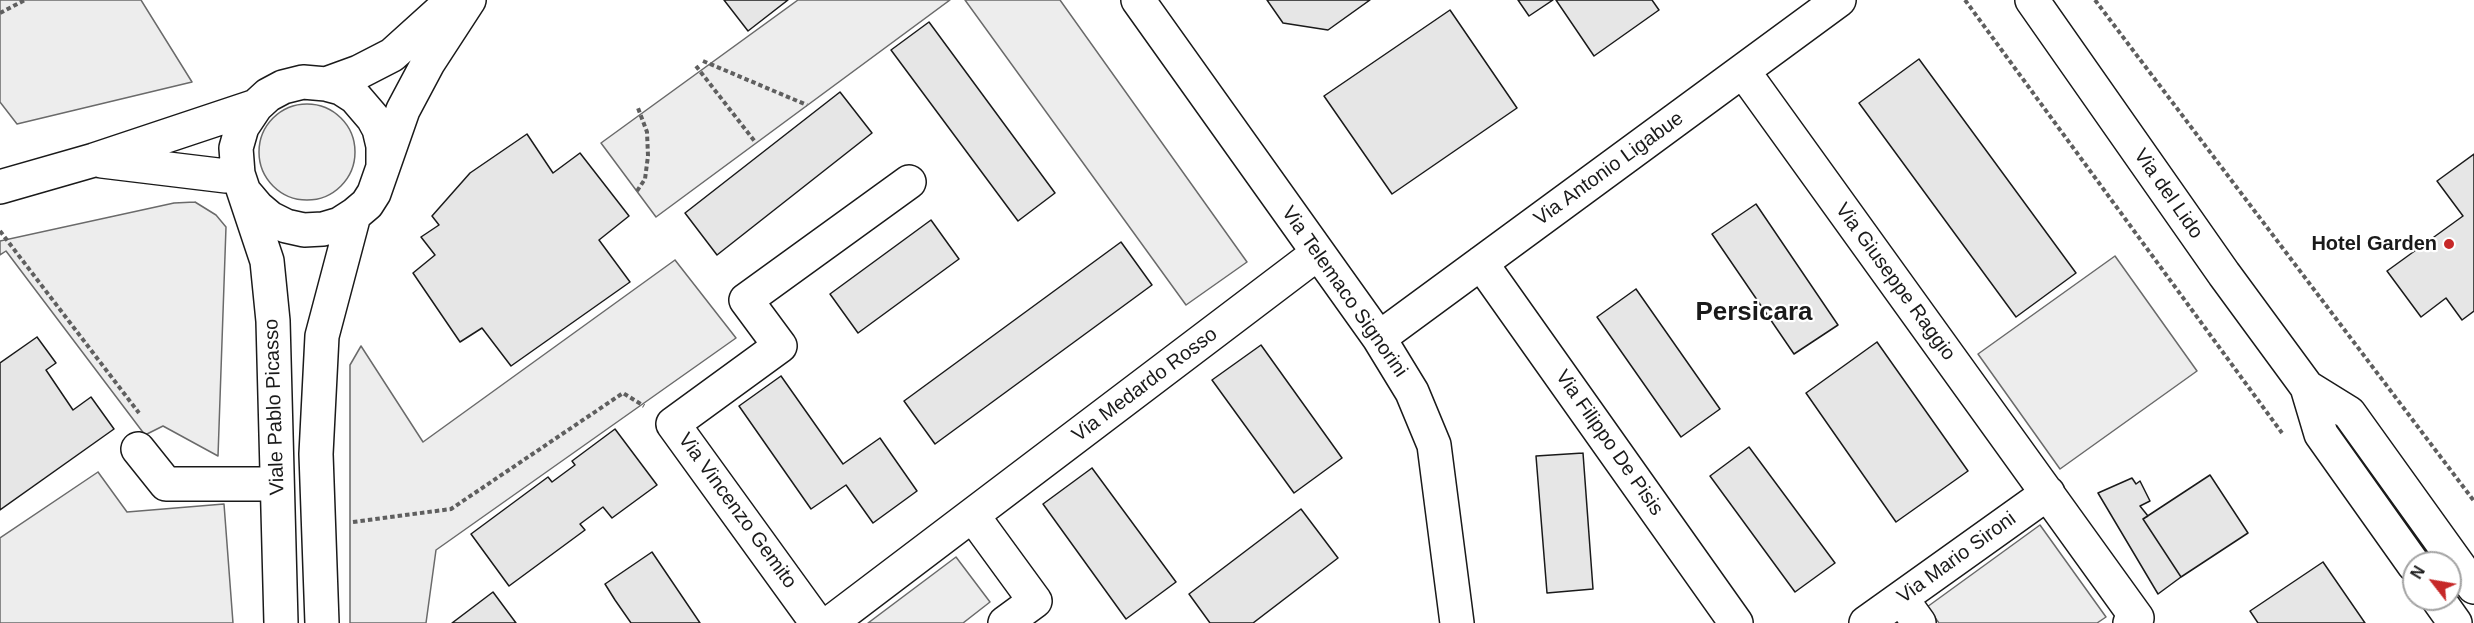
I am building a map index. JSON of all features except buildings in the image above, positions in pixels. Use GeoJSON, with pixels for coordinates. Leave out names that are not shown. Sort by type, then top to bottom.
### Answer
{"type":"FeatureCollection","features":[{"type":"Feature","properties":{"kind":"street","name":"Viale Pablo Picasso"},"geometry":{"type":"LineString","coordinates":[[326,84],[359,72],[392,55],[453,0]]}},
{"type":"Feature","properties":{"kind":"street","name":"Viale Pablo Picasso"},"geometry":{"type":"LineString","coordinates":[[383,164],[403,110],[428,63],[469,0]]}},
{"type":"Feature","properties":{"kind":"street","name":"Via Telemaco Signorini"},"geometry":{"type":"LineString","coordinates":[[1138,0],[1379,338],[1412,392],[1434,445],[1456,623]]}},
{"type":"Feature","properties":{"kind":"street","name":"Via Antonio Ligabue"},"geometry":{"type":"LineString","coordinates":[[1379,338],[1839,0]]}},
{"type":"Feature","properties":{"kind":"street","name":"Via del Lido"},"geometry":{"type":"LineString","coordinates":[[2032,0],[2224,274],[2307,387],[2321,434],[2404,551]]}},
{"type":"Feature","properties":{"kind":"street","name":"Via Giuseppe Raggio"},"geometry":{"type":"LineString","coordinates":[[1743,70],[2137,618],[2130,623]]}},
{"type":"Feature","properties":{"kind":"street","name":"Viale Pablo Picasso"},"geometry":{"type":"LineString","coordinates":[[242,184],[270,218],[286,226],[304,230],[322,229],[340,224],[367,204],[380,181],[383,146],[379,129],[374,118],[355,97],[341,88],[303,82],[283,87],[268,95],[256,106],[242,127],[236,148],[242,184],[267,261],[273,321],[281,623]]}},
{"type":"Feature","properties":{"kind":"street"},"geometry":{"type":"LineString","coordinates":[[0,187],[94,160],[256,106]]}},
{"type":"Feature","properties":{"kind":"street"},"geometry":{"type":"LineString","coordinates":[[94,160],[226,176],[242,184]]}},
{"type":"Feature","properties":{"kind":"street","name":"Via Vincenzo Gemito"},"geometry":{"type":"LineString","coordinates":[[818,623],[673,424],[780,346],[746,300],[909,182]]}},
{"type":"Feature","properties":{"kind":"street","name":"Viale Pablo Picasso"},"geometry":{"type":"LineString","coordinates":[[322,623],[316,454],[322,336],[354,215]]}},
{"type":"Feature","properties":{"kind":"street","name":"Via Medardo Rosso"},"geometry":{"type":"LineString","coordinates":[[830,623],[1318,253]]}},
{"type":"Feature","properties":{"kind":"street","name":"Via Filippo De Pisis"},"geometry":{"type":"LineString","coordinates":[[1482,263],[1736,623]]}},
{"type":"Feature","properties":{"kind":"street","name":"Via del Lido"},"geometry":{"type":"LineString","coordinates":[[2307,387],[2349,413],[2474,587]]}},
{"type":"Feature","properties":{"kind":"street"},"geometry":{"type":"LineString","coordinates":[[142,454],[166,484],[277,484]]}},
{"type":"Feature","properties":{"kind":"street","name":"Via Mario Sironi"},"geometry":{"type":"LineString","coordinates":[[1866,623],[1910,611],[2048,493]]}},
{"type":"Feature","properties":{"kind":"street"},"geometry":{"type":"LineString","coordinates":[[973,516],[1035,601],[1005,623]]}},
{"type":"Feature","properties":{"kind":"path"},"geometry":{"type":"LineString","coordinates":[[0,13],[25,0]]}},
{"type":"Feature","properties":{"kind":"path"},"geometry":{"type":"LineString","coordinates":[[1965,0],[2282,434]]}},
{"type":"Feature","properties":{"kind":"path"},"geometry":{"type":"LineString","coordinates":[[2095,0],[2474,501]]}},
{"type":"Feature","properties":{"kind":"path"},"geometry":{"type":"LineString","coordinates":[[703,61],[807,105]]}},
{"type":"Feature","properties":{"kind":"path"},"geometry":{"type":"LineString","coordinates":[[696,66],[756,143]]}},
{"type":"Feature","properties":{"kind":"path"},"geometry":{"type":"LineString","coordinates":[[637,191],[645,179],[648,156],[647,132],[638,108]]}},
{"type":"Feature","properties":{"kind":"path"},"geometry":{"type":"LineString","coordinates":[[0,231],[157,437],[142,454]]}},
{"type":"Feature","properties":{"kind":"path"},"geometry":{"type":"LineString","coordinates":[[319,527],[451,509],[623,393],[673,424]]}},
{"type":"Feature","properties":{"kind":"shaded area"},"geometry":{"type":"Polygon","coordinates":[[[0,0],[141,0],[192,82],[17,124],[0,102],[0,0]]]}},
{"type":"Feature","properties":{"kind":"shaded area"},"geometry":{"type":"Polygon","coordinates":[[[798,0],[950,0],[656,217],[601,143],[798,0]]]}},
{"type":"Feature","properties":{"kind":"shaded area"},"geometry":{"type":"Polygon","coordinates":[[[965,0],[1060,0],[1247,262],[1186,305],[965,0]]]}},
{"type":"Feature","properties":{"kind":"shaded area"},"geometry":{"type":"Polygon","coordinates":[[[307,104],[325,108],[341,118],[351,134],[355,152],[351,170],[341,186],[325,196],[307,200],[289,196],[273,186],[263,170],[259,152],[263,134],[273,118],[289,108],[307,104]]]}},
{"type":"Feature","properties":{"kind":"shaded area"},"geometry":{"type":"Polygon","coordinates":[[[195,202],[216,215],[226,227],[218,456],[163,426],[145,435],[6,251],[0,255],[0,241],[174,203],[195,202]]]}},
{"type":"Feature","properties":{"kind":"shaded area"},"geometry":{"type":"Polygon","coordinates":[[[2115,256],[2197,371],[2060,469],[1978,354],[2115,256]]]}},
{"type":"Feature","properties":{"kind":"shaded area"},"geometry":{"type":"Polygon","coordinates":[[[675,260],[736,338],[436,550],[426,623],[350,623],[350,365],[361,346],[423,442],[675,260]]]}},
{"type":"Feature","properties":{"kind":"shaded area"},"geometry":{"type":"Polygon","coordinates":[[[98,472],[127,512],[224,504],[233,623],[0,623],[0,538],[98,472]]]}},
{"type":"Feature","properties":{"kind":"shaded area"},"geometry":{"type":"Polygon","coordinates":[[[2040,525],[2106,617],[2097,623],[1939,623],[1927,607],[2040,525]]]}},
{"type":"Feature","properties":{"kind":"shaded area"},"geometry":{"type":"Polygon","coordinates":[[[956,557],[990,602],[963,623],[868,623],[956,557]]]}},
{"type":"Feature","properties":{"kind":"place","name":"Hotel Garden"},"geometry":{"type":"Point","coordinates":[2449,244]}},
{"type":"Feature","properties":{"kind":"district","name":"Persicara"},"geometry":{"type":"Point","coordinates":[1754,313]}}]}
